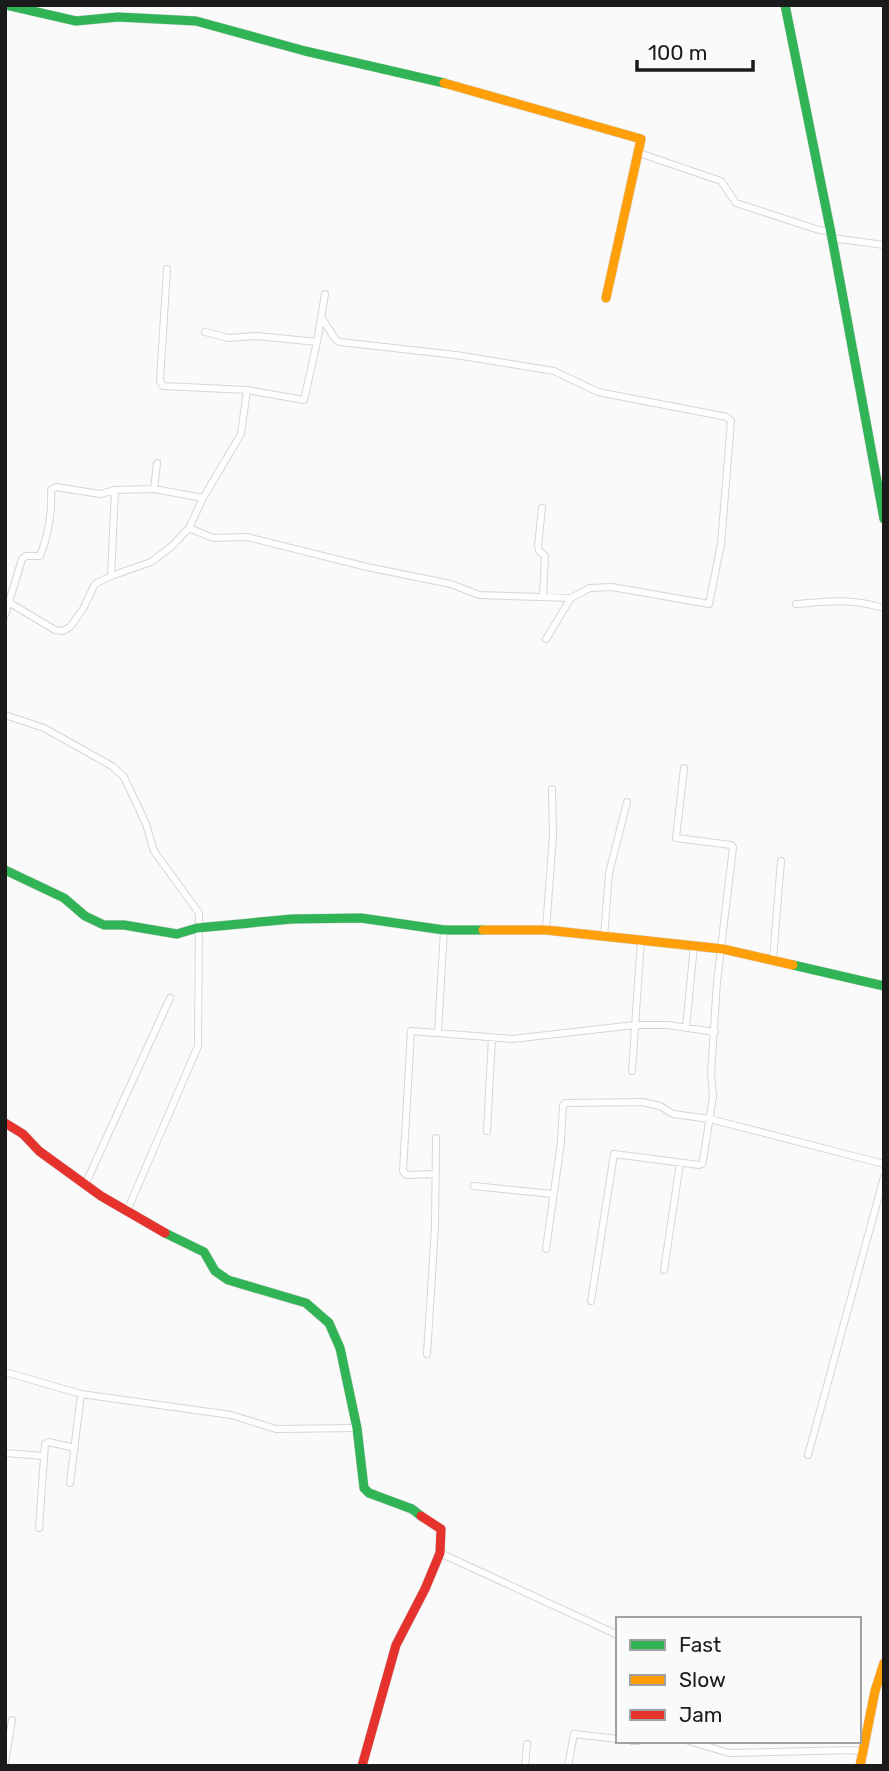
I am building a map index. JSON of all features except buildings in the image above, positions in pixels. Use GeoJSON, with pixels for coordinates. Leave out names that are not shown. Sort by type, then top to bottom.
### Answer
{"type":"FeatureCollection","features":[{"type":"Feature","properties":{"kind":"street"},"geometry":{"type":"LineString","coordinates":[[6,5],[76,21],[118,16],[196,21],[305,51],[476,91],[641,139],[606,298]]}},
{"type":"Feature","properties":{"kind":"street"},"geometry":{"type":"LineString","coordinates":[[785,5],[884,519]]}},
{"type":"Feature","properties":{"kind":"street"},"geometry":{"type":"LineString","coordinates":[[639,153],[721,180],[736,202],[831,234],[884,245]]}},
{"type":"Feature","properties":{"kind":"street"},"geometry":{"type":"LineString","coordinates":[[166,269],[161,384],[247,390],[304,400],[325,294]]}},
{"type":"Feature","properties":{"kind":"street"},"geometry":{"type":"LineString","coordinates":[[321,317],[340,342],[555,370],[598,392],[727,417],[731,421],[721,544],[709,604],[612,587],[590,588],[571,598],[546,639]]}},
{"type":"Feature","properties":{"kind":"street"},"geometry":{"type":"LineString","coordinates":[[205,332],[228,338],[257,336],[317,342]]}},
{"type":"Feature","properties":{"kind":"street"},"geometry":{"type":"LineString","coordinates":[[10,603],[55,630],[63,631],[70,627],[83,609],[95,584],[151,562],[173,546],[189,528],[203,498],[241,434],[247,390]]}},
{"type":"Feature","properties":{"kind":"street"},"geometry":{"type":"LineString","coordinates":[[154,489],[157,463]]}},
{"type":"Feature","properties":{"kind":"street"},"geometry":{"type":"LineString","coordinates":[[5,615],[22,559],[26,556],[40,556],[44,545],[51,490],[56,487],[100,494],[115,490],[154,489],[203,498]]}},
{"type":"Feature","properties":{"kind":"street"},"geometry":{"type":"LineString","coordinates":[[111,576],[115,490]]}},
{"type":"Feature","properties":{"kind":"street"},"geometry":{"type":"LineString","coordinates":[[542,509],[538,546],[545,556],[543,596]]}},
{"type":"Feature","properties":{"kind":"street"},"geometry":{"type":"LineString","coordinates":[[189,528],[213,538],[247,537],[367,567],[451,583],[479,595],[571,598]]}},
{"type":"Feature","properties":{"kind":"street"},"geometry":{"type":"LineString","coordinates":[[796,604],[845,599],[884,608]]}},
{"type":"Feature","properties":{"kind":"street"},"geometry":{"type":"LineString","coordinates":[[5,715],[44,728],[112,766],[124,777],[146,824],[154,852],[198,913],[198,1046],[127,1212]]}},
{"type":"Feature","properties":{"kind":"street"},"geometry":{"type":"LineString","coordinates":[[591,1301],[613,1157],[618,1154],[702,1164],[710,1119],[717,982],[733,847],[676,838],[684,768]]}},
{"type":"Feature","properties":{"kind":"street"},"geometry":{"type":"LineString","coordinates":[[546,930],[553,835],[552,789]]}},
{"type":"Feature","properties":{"kind":"street"},"geometry":{"type":"LineString","coordinates":[[604,937],[609,873],[627,802]]}},
{"type":"Feature","properties":{"kind":"street"},"geometry":{"type":"LineString","coordinates":[[773,959],[781,862]]}},
{"type":"Feature","properties":{"kind":"street"},"geometry":{"type":"LineString","coordinates":[[5,870],[64,898],[85,916],[104,925],[124,925],[177,934],[197,928],[292,919],[361,918],[444,930],[546,930],[723,949],[884,986]]}},
{"type":"Feature","properties":{"kind":"street"},"geometry":{"type":"LineString","coordinates":[[439,1033],[444,930]]}},
{"type":"Feature","properties":{"kind":"street"},"geometry":{"type":"LineString","coordinates":[[632,1071],[641,939]]}},
{"type":"Feature","properties":{"kind":"street"},"geometry":{"type":"LineString","coordinates":[[686,1028],[694,945]]}},
{"type":"Feature","properties":{"kind":"street"},"geometry":{"type":"LineString","coordinates":[[85,1185],[170,998]]}},
{"type":"Feature","properties":{"kind":"street"},"geometry":{"type":"LineString","coordinates":[[435,1174],[406,1175],[403,1171],[409,1033],[413,1030],[512,1039],[635,1025],[715,1032]]}},
{"type":"Feature","properties":{"kind":"street"},"geometry":{"type":"LineString","coordinates":[[487,1131],[492,1037]]}},
{"type":"Feature","properties":{"kind":"street"},"geometry":{"type":"LineString","coordinates":[[546,1249],[564,1103],[629,1101],[660,1106],[673,1114],[710,1119],[884,1164]]}},
{"type":"Feature","properties":{"kind":"street"},"geometry":{"type":"LineString","coordinates":[[5,1123],[23,1133],[39,1152],[85,1185],[127,1212],[204,1252],[215,1271],[228,1280],[306,1303],[329,1323],[340,1348],[357,1429],[364,1488],[369,1493],[412,1509],[441,1529],[440,1553],[396,1645],[362,1766]]}},
{"type":"Feature","properties":{"kind":"street"},"geometry":{"type":"LineString","coordinates":[[427,1354],[435,1226],[436,1138]]}},
{"type":"Feature","properties":{"kind":"street"},"geometry":{"type":"LineString","coordinates":[[664,1270],[680,1163]]}},
{"type":"Feature","properties":{"kind":"street"},"geometry":{"type":"LineString","coordinates":[[808,1455],[884,1177]]}},
{"type":"Feature","properties":{"kind":"street"},"geometry":{"type":"LineString","coordinates":[[474,1186],[553,1194]]}},
{"type":"Feature","properties":{"kind":"street"},"geometry":{"type":"LineString","coordinates":[[5,1372],[82,1394],[231,1415],[276,1429],[357,1429]]}},
{"type":"Feature","properties":{"kind":"street"},"geometry":{"type":"LineString","coordinates":[[70,1483],[82,1394]]}},
{"type":"Feature","properties":{"kind":"street"},"geometry":{"type":"LineString","coordinates":[[39,1528],[47,1442],[75,1448]]}},
{"type":"Feature","properties":{"kind":"street"},"geometry":{"type":"LineString","coordinates":[[5,1453],[44,1456]]}},
{"type":"Feature","properties":{"kind":"street"},"geometry":{"type":"LineString","coordinates":[[440,1553],[616,1634]]}},
{"type":"Feature","properties":{"kind":"street"},"geometry":{"type":"LineString","coordinates":[[860,1766],[875,1691],[884,1663]]}},
{"type":"Feature","properties":{"kind":"street"},"geometry":{"type":"LineString","coordinates":[[5,1763],[12,1720]]}},
{"type":"Feature","properties":{"kind":"street"},"geometry":{"type":"LineString","coordinates":[[568,1766],[574,1734],[616,1739]]}},
{"type":"Feature","properties":{"kind":"street"},"geometry":{"type":"LineString","coordinates":[[696,1743],[729,1753],[862,1752]]}},
{"type":"Feature","properties":{"kind":"street"},"geometry":{"type":"LineString","coordinates":[[525,1766],[527,1744]]}},
{"type":"Feature","properties":{"kind":"traffic: fast"},"geometry":{"type":"LineString","coordinates":[[6,5],[76,21],[118,17],[196,21],[305,51],[444,83]]}},
{"type":"Feature","properties":{"kind":"traffic: fast"},"geometry":{"type":"LineString","coordinates":[[785,5],[884,519]]}},
{"type":"Feature","properties":{"kind":"traffic: fast"},"geometry":{"type":"LineString","coordinates":[[5,870],[64,898],[85,916],[104,925],[124,925],[177,934],[197,928],[292,919],[361,918],[444,930],[483,930]]}},
{"type":"Feature","properties":{"kind":"traffic: fast"},"geometry":{"type":"LineString","coordinates":[[793,965],[884,986]]}},
{"type":"Feature","properties":{"kind":"traffic: fast"},"geometry":{"type":"LineString","coordinates":[[165,1233],[204,1252],[215,1271],[228,1280],[306,1303],[329,1323],[340,1348],[357,1428],[364,1488],[369,1493],[412,1509],[421,1516]]}},
{"type":"Feature","properties":{"kind":"traffic: slow"},"geometry":{"type":"LineString","coordinates":[[444,83],[641,139],[606,298]]}},
{"type":"Feature","properties":{"kind":"traffic: slow"},"geometry":{"type":"LineString","coordinates":[[483,930],[546,930],[723,949],[793,965]]}},
{"type":"Feature","properties":{"kind":"traffic: slow"},"geometry":{"type":"LineString","coordinates":[[860,1766],[875,1691],[884,1663]]}},
{"type":"Feature","properties":{"kind":"traffic: jam"},"geometry":{"type":"LineString","coordinates":[[5,1123],[23,1134],[39,1151],[101,1196],[165,1233]]}},
{"type":"Feature","properties":{"kind":"traffic: jam"},"geometry":{"type":"LineString","coordinates":[[362,1766],[396,1645],[440,1553],[441,1529],[421,1516]]}}]}
